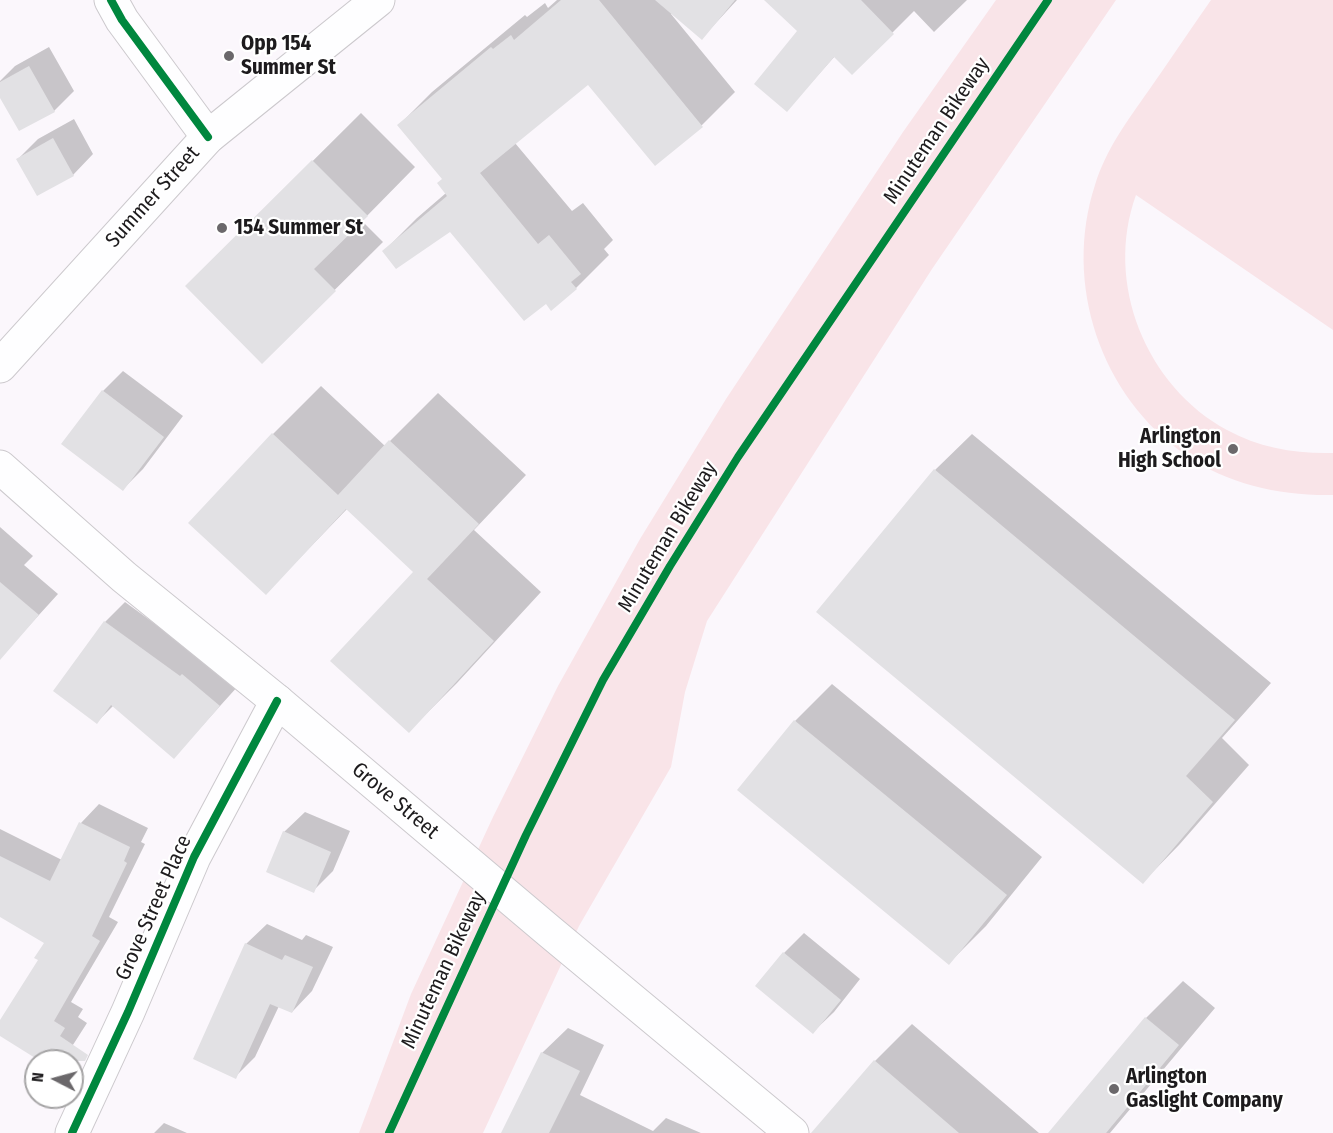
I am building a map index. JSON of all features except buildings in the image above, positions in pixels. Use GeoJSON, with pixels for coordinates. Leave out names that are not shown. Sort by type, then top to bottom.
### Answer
{"type":"FeatureCollection","features":[{"type":"Feature","properties":{"kind":"main road"},"geometry":{"type":"LineString","coordinates":[[111,0],[122,20],[208,137]]}},
{"type":"Feature","properties":{"kind":"main road","name":"Summer Street"},"geometry":{"type":"LineString","coordinates":[[0,366],[208,137],[378,0]]}},
{"type":"Feature","properties":{"kind":"main road","name":"Grove Street"},"geometry":{"type":"LineString","coordinates":[[0,468],[124,577],[277,701],[792,1133]]}},
{"type":"Feature","properties":{"kind":"main road","name":"Grove Street Place"},"geometry":{"type":"LineString","coordinates":[[72,1133],[128,1012],[194,857],[277,701]]}},
{"type":"Feature","properties":{"kind":"shaded area"},"geometry":{"type":"Polygon","coordinates":[[[996,0],[1116,0],[932,269],[707,621],[685,692],[671,767],[579,926],[483,1133],[359,1133],[411,994],[493,817],[558,686],[640,539],[726,399],[903,132],[996,0]]]}},
{"type":"Feature","properties":{"kind":"shaded area"},"geometry":{"type":"Polygon","coordinates":[[[1211,0],[1333,0],[1333,330],[1136,195],[1127,229],[1125,263],[1129,296],[1139,329],[1154,360],[1174,387],[1199,411],[1227,430],[1252,441],[1278,449],[1333,453],[1333,495],[1294,493],[1256,487],[1220,474],[1186,455],[1156,430],[1131,402],[1111,369],[1096,335],[1087,298],[1084,260],[1086,222],[1095,185],[1111,147],[1211,0]]]}},
{"type":"Feature","properties":{"kind":"cycle path"},"geometry":{"type":"LineString","coordinates":[[111,0],[122,20],[208,137]]}},
{"type":"Feature","properties":{"kind":"cycle path","name":"Minuteman Bikeway"},"geometry":{"type":"LineString","coordinates":[[389,1133],[526,835],[603,680],[738,457],[1048,0]]}},
{"type":"Feature","properties":{"kind":"cycle path"},"geometry":{"type":"LineString","coordinates":[[72,1133],[128,1012],[194,857],[277,701]]}},
{"type":"Feature","properties":{"kind":"place","name":"Opp 154 Summer St"},"geometry":{"type":"Point","coordinates":[229,56]}},
{"type":"Feature","properties":{"kind":"place","name":"154 Summer St"},"geometry":{"type":"Point","coordinates":[222,228]}},
{"type":"Feature","properties":{"kind":"place","name":"Arlington High School"},"geometry":{"type":"Point","coordinates":[1233,449]}},
{"type":"Feature","properties":{"kind":"place","name":"Arlington Gaslight Company"},"geometry":{"type":"Point","coordinates":[1114,1089]}}]}
